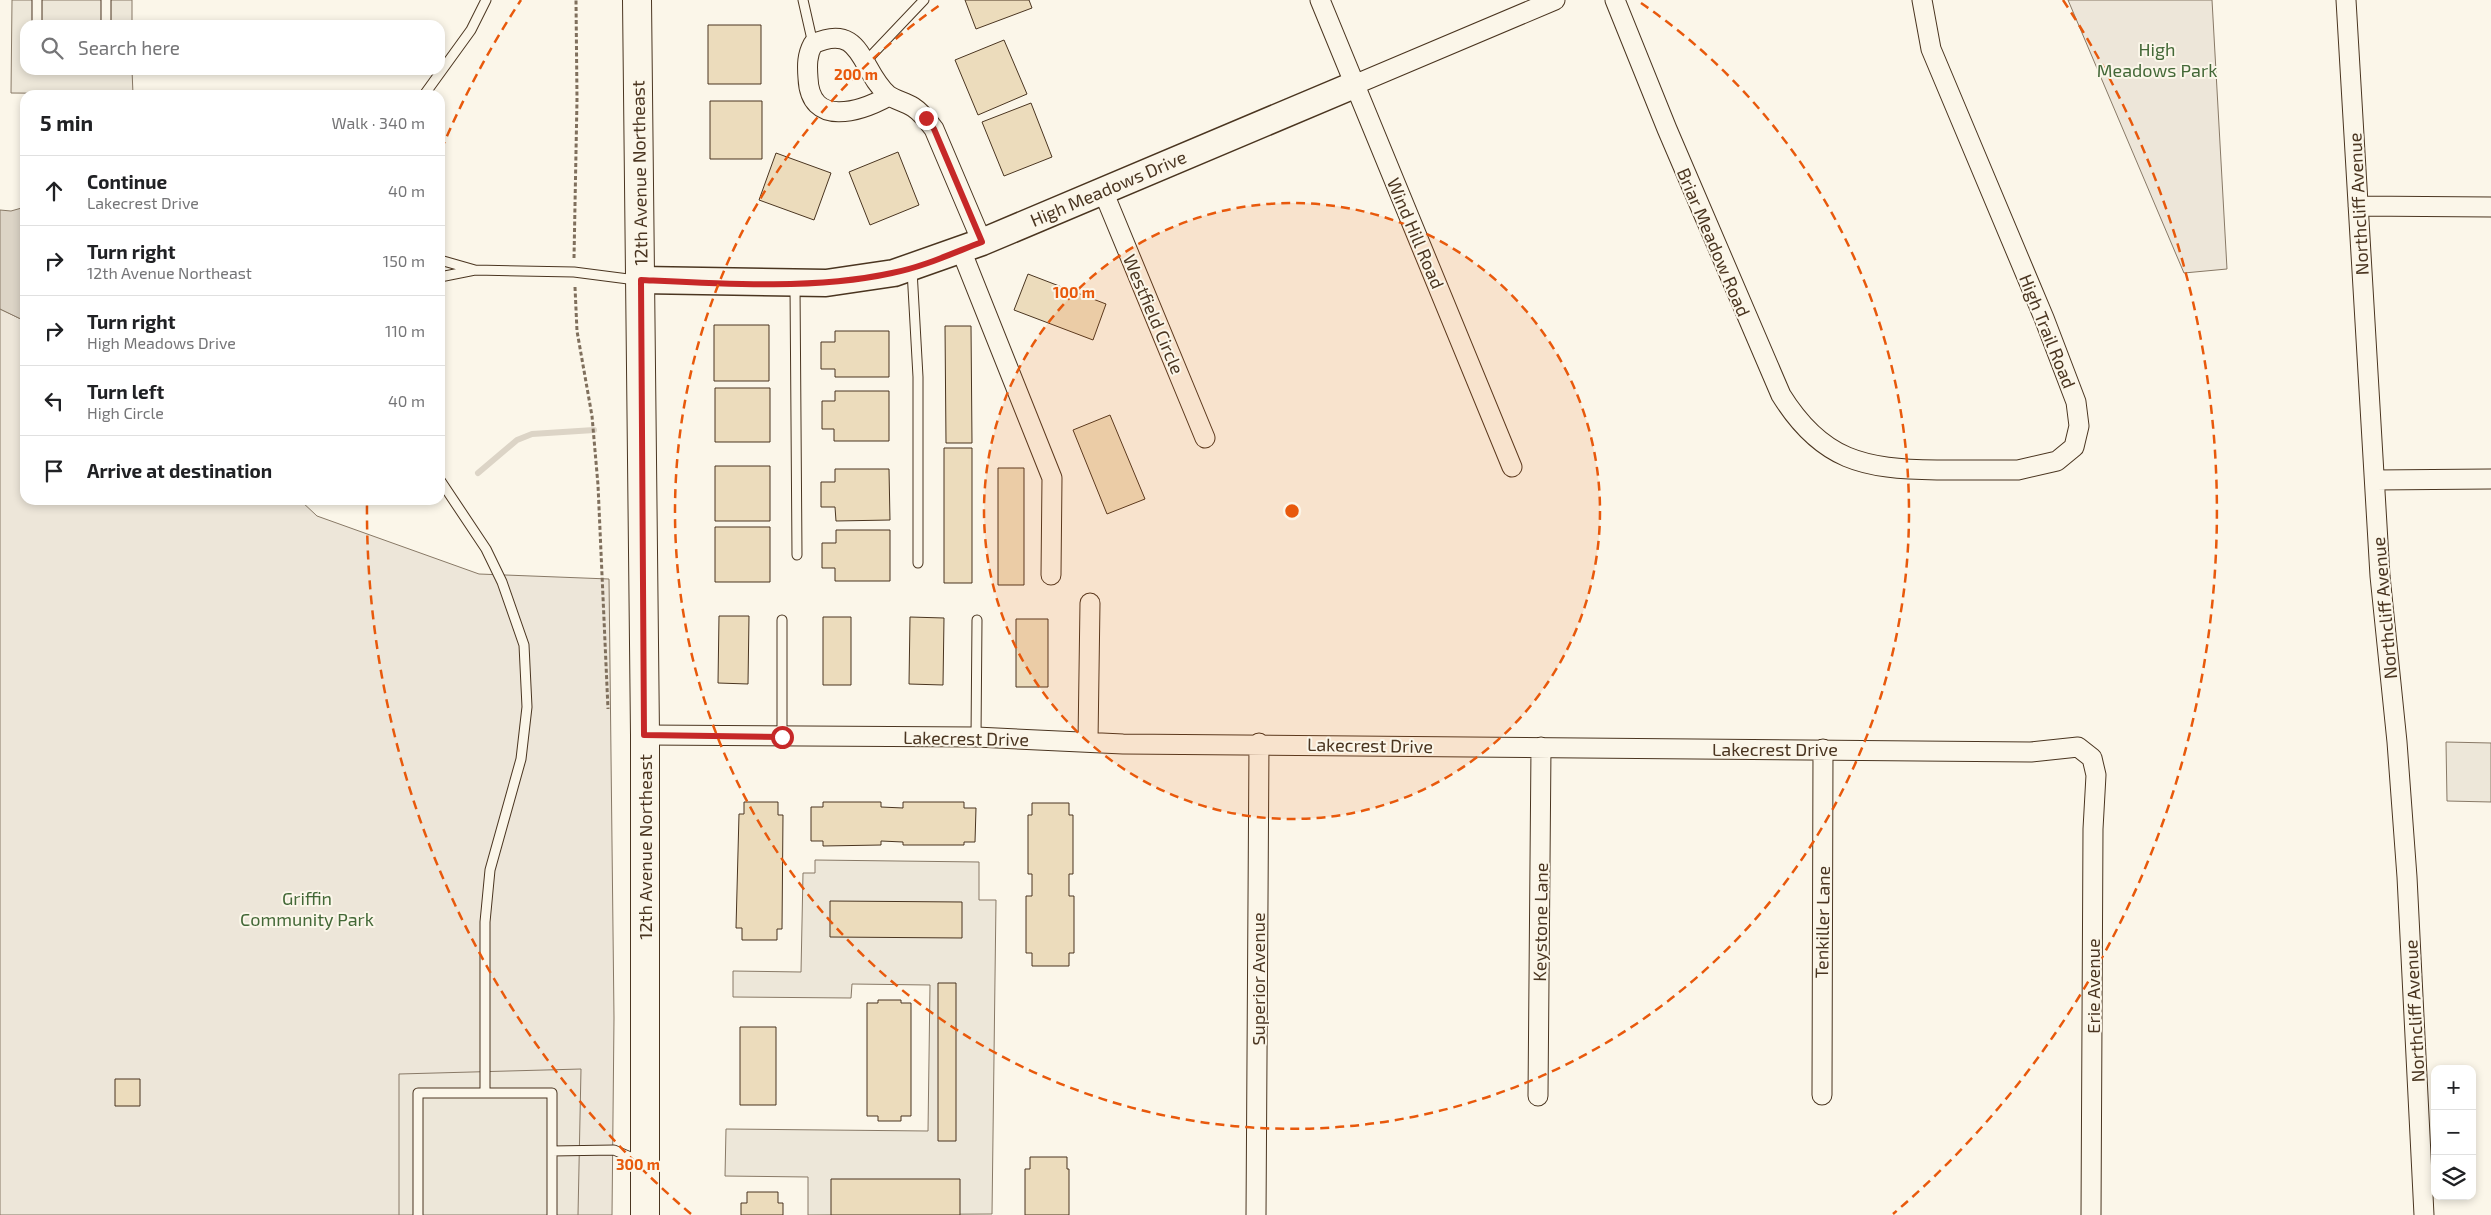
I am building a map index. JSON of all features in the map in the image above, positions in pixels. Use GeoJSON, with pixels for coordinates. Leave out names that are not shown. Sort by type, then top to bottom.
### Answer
{"type":"FeatureCollection","features":[{"type":"Feature","properties":{"kind":"main road","name":"12th Avenue Northeast"},"geometry":{"type":"LineString","coordinates":[[637,0],[644,735],[645,1215]]}},
{"type":"Feature","properties":{"kind":"street","name":"Wind Hill Road"},"geometry":{"type":"LineString","coordinates":[[1320,0],[1512,467]]}},
{"type":"Feature","properties":{"kind":"street","name":"High Meadows Drive"},"geometry":{"type":"LineString","coordinates":[[641,280],[795,283],[857,280],[912,268],[972,246],[1555,0]]}},
{"type":"Feature","properties":{"kind":"street","name":"Briar Meadow Road"},"geometry":{"type":"LineString","coordinates":[[1615,0],[1671,138],[1781,396],[1807,431],[1848,459]]}},
{"type":"Feature","properties":{"kind":"street","name":"High Trail Road"},"geometry":{"type":"LineString","coordinates":[[1848,459],[1880,468],[1906,470],[2018,470],[2057,461],[2074,448],[2078,436],[2076,402],[2044,318],[1931,49],[1922,0]]}},
{"type":"Feature","properties":{"kind":"street","name":"Northcliff Avenue"},"geometry":{"type":"LineString","coordinates":[[2346,0],[2380,576],[2397,742],[2406,868],[2424,1215]]}},
{"type":"Feature","properties":{"kind":"street"},"geometry":{"type":"LineString","coordinates":[[889,96],[870,106],[852,111],[824,109],[817,104],[808,89],[807,62],[813,44],[831,37],[850,42],[866,61],[879,84],[889,96],[914,107],[934,129],[1052,478],[1051,575]]}},
{"type":"Feature","properties":{"kind":"street","name":"Westfield Circle"},"geometry":{"type":"LineString","coordinates":[[1103,191],[1205,438]]}},
{"type":"Feature","properties":{"kind":"street"},"geometry":{"type":"LineString","coordinates":[[2358,206],[2491,207]]}},
{"type":"Feature","properties":{"kind":"street"},"geometry":{"type":"LineString","coordinates":[[2375,480],[2491,479]]}},
{"type":"Feature","properties":{"kind":"street"},"geometry":{"type":"LineString","coordinates":[[1088,741],[1090,603]]}},
{"type":"Feature","properties":{"kind":"street","name":"Lakecrest Drive"},"geometry":{"type":"LineString","coordinates":[[644,735],[976,737],[1123,744],[1259,743],[2032,752],[2071,746],[2084,750],[2092,758]]}},
{"type":"Feature","properties":{"kind":"street","name":"Superior Avenue"},"geometry":{"type":"LineString","coordinates":[[1256,1215],[1259,743]]}},
{"type":"Feature","properties":{"kind":"street","name":"Keystone Lane"},"geometry":{"type":"LineString","coordinates":[[1538,1096],[1541,747]]}},
{"type":"Feature","properties":{"kind":"street","name":"Tenkiller Lane"},"geometry":{"type":"LineString","coordinates":[[1822,1095],[1824,749]]}},
{"type":"Feature","properties":{"kind":"street","name":"Erie Avenue"},"geometry":{"type":"LineString","coordinates":[[2091,1215],[2093,829],[2096,775],[2092,758]]}},
{"type":"Feature","properties":{"kind":"lane"},"geometry":{"type":"LineString","coordinates":[[37,20],[38,0]]}},
{"type":"Feature","properties":{"kind":"lane"},"geometry":{"type":"LineString","coordinates":[[106,0],[106,20]]}},
{"type":"Feature","properties":{"kind":"lane"},"geometry":{"type":"LineString","coordinates":[[445,66],[471,30],[486,0]]}},
{"type":"Feature","properties":{"kind":"lane"},"geometry":{"type":"LineString","coordinates":[[802,0],[813,44]]}},
{"type":"Feature","properties":{"kind":"lane"},"geometry":{"type":"LineString","coordinates":[[866,61],[924,0]]}},
{"type":"Feature","properties":{"kind":"lane"},"geometry":{"type":"LineString","coordinates":[[428,90],[438,75]]}},
{"type":"Feature","properties":{"kind":"lane"},"geometry":{"type":"LineString","coordinates":[[445,261],[475,270]]}},
{"type":"Feature","properties":{"kind":"lane"},"geometry":{"type":"LineString","coordinates":[[912,268],[918,377],[918,563]]}},
{"type":"Feature","properties":{"kind":"lane"},"geometry":{"type":"LineString","coordinates":[[445,277],[475,270],[574,272],[641,280]]}},
{"type":"Feature","properties":{"kind":"lane"},"geometry":{"type":"LineString","coordinates":[[795,283],[797,554]]}},
{"type":"Feature","properties":{"kind":"lane"},"geometry":{"type":"LineString","coordinates":[[445,488],[486,549],[502,582],[524,645],[527,707],[521,760],[490,870],[486,913],[485,1093]]}},
{"type":"Feature","properties":{"kind":"lane"},"geometry":{"type":"LineString","coordinates":[[782,620],[782,737]]}},
{"type":"Feature","properties":{"kind":"lane"},"geometry":{"type":"LineString","coordinates":[[976,737],[978,620]]}},
{"type":"Feature","properties":{"kind":"lane"},"geometry":{"type":"LineString","coordinates":[[418,1215],[418,1093],[552,1093],[552,1215]]}},
{"type":"Feature","properties":{"kind":"lane"},"geometry":{"type":"LineString","coordinates":[[552,1151],[614,1150],[645,1163]]}},
{"type":"Feature","properties":{"kind":"path"},"geometry":{"type":"LineString","coordinates":[[576,0],[574,272],[577,332],[592,416],[598,485],[608,709]]}},
{"type":"Feature","properties":{"kind":"green space","name":"High Meadows Park"},"geometry":{"type":"Polygon","coordinates":[[[2068,0],[2212,0],[2227,269],[2184,273],[2068,0]]]}},
{"type":"Feature","properties":{"kind":"green space","name":"Griffin Community Park"},"geometry":{"type":"Polygon","coordinates":[[[0,309],[20,319],[20,505],[305,505],[317,516],[479,574],[609,579],[614,1018],[612,1215],[0,1215],[0,309]]]}},
{"type":"Feature","properties":{"kind":"shaded area"},"geometry":{"type":"Polygon","coordinates":[[[12,0],[132,0],[132,20],[20,20],[20,75],[132,75],[133,90],[20,90],[20,93],[11,93],[12,0]]]}},
{"type":"Feature","properties":{"kind":"shaded area"},"geometry":{"type":"Polygon","coordinates":[[[20,208],[20,319],[0,309],[0,210],[11,211],[20,208]]]}},
{"type":"Feature","properties":{"kind":"shaded area"},"geometry":{"type":"Polygon","coordinates":[[[2446,742],[2491,743],[2491,802],[2447,801],[2446,742]]]}},
{"type":"Feature","properties":{"kind":"shaded area"},"geometry":{"type":"Polygon","coordinates":[[[815,860],[979,862],[979,900],[996,900],[992,1214],[808,1215],[808,1177],[725,1176],[726,1129],[928,1131],[930,985],[852,984],[851,998],[733,997],[733,971],[801,972],[803,873],[815,873],[815,860]]]}},
{"type":"Feature","properties":{"kind":"shaded area"},"geometry":{"type":"Polygon","coordinates":[[[581,1069],[578,1215],[399,1215],[399,1074],[581,1069]]]}},
{"type":"Feature","properties":{"kind":"building"},"geometry":{"type":"Polygon","coordinates":[[[965,0],[1029,0],[1032,8],[976,29],[965,0]]]}},
{"type":"Feature","properties":{"kind":"building"},"geometry":{"type":"Polygon","coordinates":[[[708,25],[761,25],[761,84],[708,84],[708,25]]]}},
{"type":"Feature","properties":{"kind":"building"},"geometry":{"type":"Polygon","coordinates":[[[1004,40],[1027,94],[978,115],[955,60],[1004,40]]]}},
{"type":"Feature","properties":{"kind":"building"},"geometry":{"type":"Polygon","coordinates":[[[710,101],[762,101],[762,159],[710,159],[710,101]]]}},
{"type":"Feature","properties":{"kind":"building"},"geometry":{"type":"Polygon","coordinates":[[[1031,103],[1052,157],[1004,176],[982,122],[1031,103]]]}},
{"type":"Feature","properties":{"kind":"building"},"geometry":{"type":"Polygon","coordinates":[[[898,152],[919,205],[870,225],[849,172],[898,152]]]}},
{"type":"Feature","properties":{"kind":"building"},"geometry":{"type":"Polygon","coordinates":[[[776,153],[831,173],[814,220],[759,200],[776,153]]]}},
{"type":"Feature","properties":{"kind":"building"},"geometry":{"type":"Polygon","coordinates":[[[1028,274],[1106,304],[1093,340],[1014,310],[1028,274]]]}},
{"type":"Feature","properties":{"kind":"building"},"geometry":{"type":"Polygon","coordinates":[[[714,325],[769,325],[769,381],[714,381],[714,325]]]}},
{"type":"Feature","properties":{"kind":"building"},"geometry":{"type":"Polygon","coordinates":[[[945,326],[971,326],[972,443],[946,443],[945,326]]]}},
{"type":"Feature","properties":{"kind":"building"},"geometry":{"type":"Polygon","coordinates":[[[835,331],[889,331],[889,377],[835,377],[835,369],[821,369],[821,342],[835,342],[835,331]]]}},
{"type":"Feature","properties":{"kind":"building"},"geometry":{"type":"Polygon","coordinates":[[[715,388],[770,388],[770,442],[715,442],[715,388]]]}},
{"type":"Feature","properties":{"kind":"building"},"geometry":{"type":"Polygon","coordinates":[[[835,391],[889,391],[889,441],[834,441],[834,429],[822,429],[822,401],[835,401],[835,391]]]}},
{"type":"Feature","properties":{"kind":"building"},"geometry":{"type":"Polygon","coordinates":[[[1110,415],[1145,499],[1107,514],[1073,430],[1110,415]]]}},
{"type":"Feature","properties":{"kind":"building"},"geometry":{"type":"Polygon","coordinates":[[[944,448],[972,448],[972,583],[944,583],[944,448]]]}},
{"type":"Feature","properties":{"kind":"building"},"geometry":{"type":"Polygon","coordinates":[[[715,466],[770,466],[770,521],[715,521],[715,466]]]}},
{"type":"Feature","properties":{"kind":"building"},"geometry":{"type":"Polygon","coordinates":[[[998,468],[1024,468],[1024,585],[998,585],[998,468]]]}},
{"type":"Feature","properties":{"kind":"building"},"geometry":{"type":"Polygon","coordinates":[[[835,469],[889,469],[890,520],[836,521],[835,507],[821,507],[821,482],[835,482],[835,469]]]}},
{"type":"Feature","properties":{"kind":"building"},"geometry":{"type":"Polygon","coordinates":[[[715,527],[770,527],[770,582],[715,582],[715,527]]]}},
{"type":"Feature","properties":{"kind":"building"},"geometry":{"type":"Polygon","coordinates":[[[836,530],[890,530],[890,581],[835,581],[835,568],[822,568],[822,543],[836,543],[836,530]]]}},
{"type":"Feature","properties":{"kind":"building"},"geometry":{"type":"Polygon","coordinates":[[[719,616],[749,616],[748,684],[718,683],[719,616]]]}},
{"type":"Feature","properties":{"kind":"building"},"geometry":{"type":"Polygon","coordinates":[[[823,617],[851,617],[851,685],[823,685],[823,617]]]}},
{"type":"Feature","properties":{"kind":"building"},"geometry":{"type":"Polygon","coordinates":[[[910,617],[944,618],[943,685],[909,684],[910,617]]]}},
{"type":"Feature","properties":{"kind":"building"},"geometry":{"type":"Polygon","coordinates":[[[1016,619],[1048,619],[1048,687],[1016,687],[1016,619]]]}},
{"type":"Feature","properties":{"kind":"building"},"geometry":{"type":"Polygon","coordinates":[[[744,802],[778,802],[778,815],[783,815],[782,929],[777,929],[777,940],[742,940],[742,928],[736,928],[739,814],[744,814],[744,802]]]}},
{"type":"Feature","properties":{"kind":"building"},"geometry":{"type":"Polygon","coordinates":[[[823,802],[881,802],[881,807],[903,808],[903,802],[964,802],[964,808],[976,808],[975,842],[964,842],[964,845],[903,845],[903,842],[881,841],[881,845],[823,846],[823,841],[811,841],[811,807],[823,807],[823,802]]]}},
{"type":"Feature","properties":{"kind":"building"},"geometry":{"type":"Polygon","coordinates":[[[1032,803],[1069,803],[1069,815],[1073,815],[1073,874],[1069,874],[1069,896],[1074,896],[1074,953],[1069,953],[1069,966],[1032,966],[1032,953],[1026,953],[1026,896],[1032,896],[1032,874],[1028,874],[1028,815],[1032,815],[1032,803]]]}},
{"type":"Feature","properties":{"kind":"building"},"geometry":{"type":"Polygon","coordinates":[[[830,901],[962,902],[962,938],[830,937],[830,901]]]}},
{"type":"Feature","properties":{"kind":"building"},"geometry":{"type":"Polygon","coordinates":[[[938,983],[956,983],[956,1141],[938,1141],[938,983]]]}},
{"type":"Feature","properties":{"kind":"building"},"geometry":{"type":"Polygon","coordinates":[[[878,1000],[901,1000],[901,1003],[911,1003],[911,1116],[901,1116],[901,1121],[878,1121],[878,1116],[867,1116],[867,1003],[878,1003],[878,1000]]]}},
{"type":"Feature","properties":{"kind":"building"},"geometry":{"type":"Polygon","coordinates":[[[740,1027],[776,1027],[776,1105],[740,1105],[740,1027]]]}},
{"type":"Feature","properties":{"kind":"building"},"geometry":{"type":"Polygon","coordinates":[[[115,1079],[140,1079],[140,1106],[115,1106],[115,1079]]]}},
{"type":"Feature","properties":{"kind":"building"},"geometry":{"type":"Polygon","coordinates":[[[1030,1157],[1067,1157],[1067,1169],[1069,1169],[1069,1215],[1025,1215],[1025,1169],[1030,1169],[1030,1157]]]}},
{"type":"Feature","properties":{"kind":"building"},"geometry":{"type":"Polygon","coordinates":[[[831,1179],[960,1179],[960,1215],[831,1215],[831,1179]]]}},
{"type":"Feature","properties":{"kind":"building"},"geometry":{"type":"Polygon","coordinates":[[[747,1192],[778,1192],[778,1203],[783,1203],[783,1215],[741,1215],[741,1203],[747,1203],[747,1192]]]}},
{"type":"Feature","properties":{"kind":"waterway"},"geometry":{"type":"LineString","coordinates":[[478,473],[517,440],[532,434],[594,430]]}},
{"type":"Feature","properties":{"kind":"route"},"geometry":{"type":"LineString","coordinates":[[782,737],[644,735],[641,280],[826,283],[857,280],[912,268],[982,242],[934,129],[926,118]]}}]}
